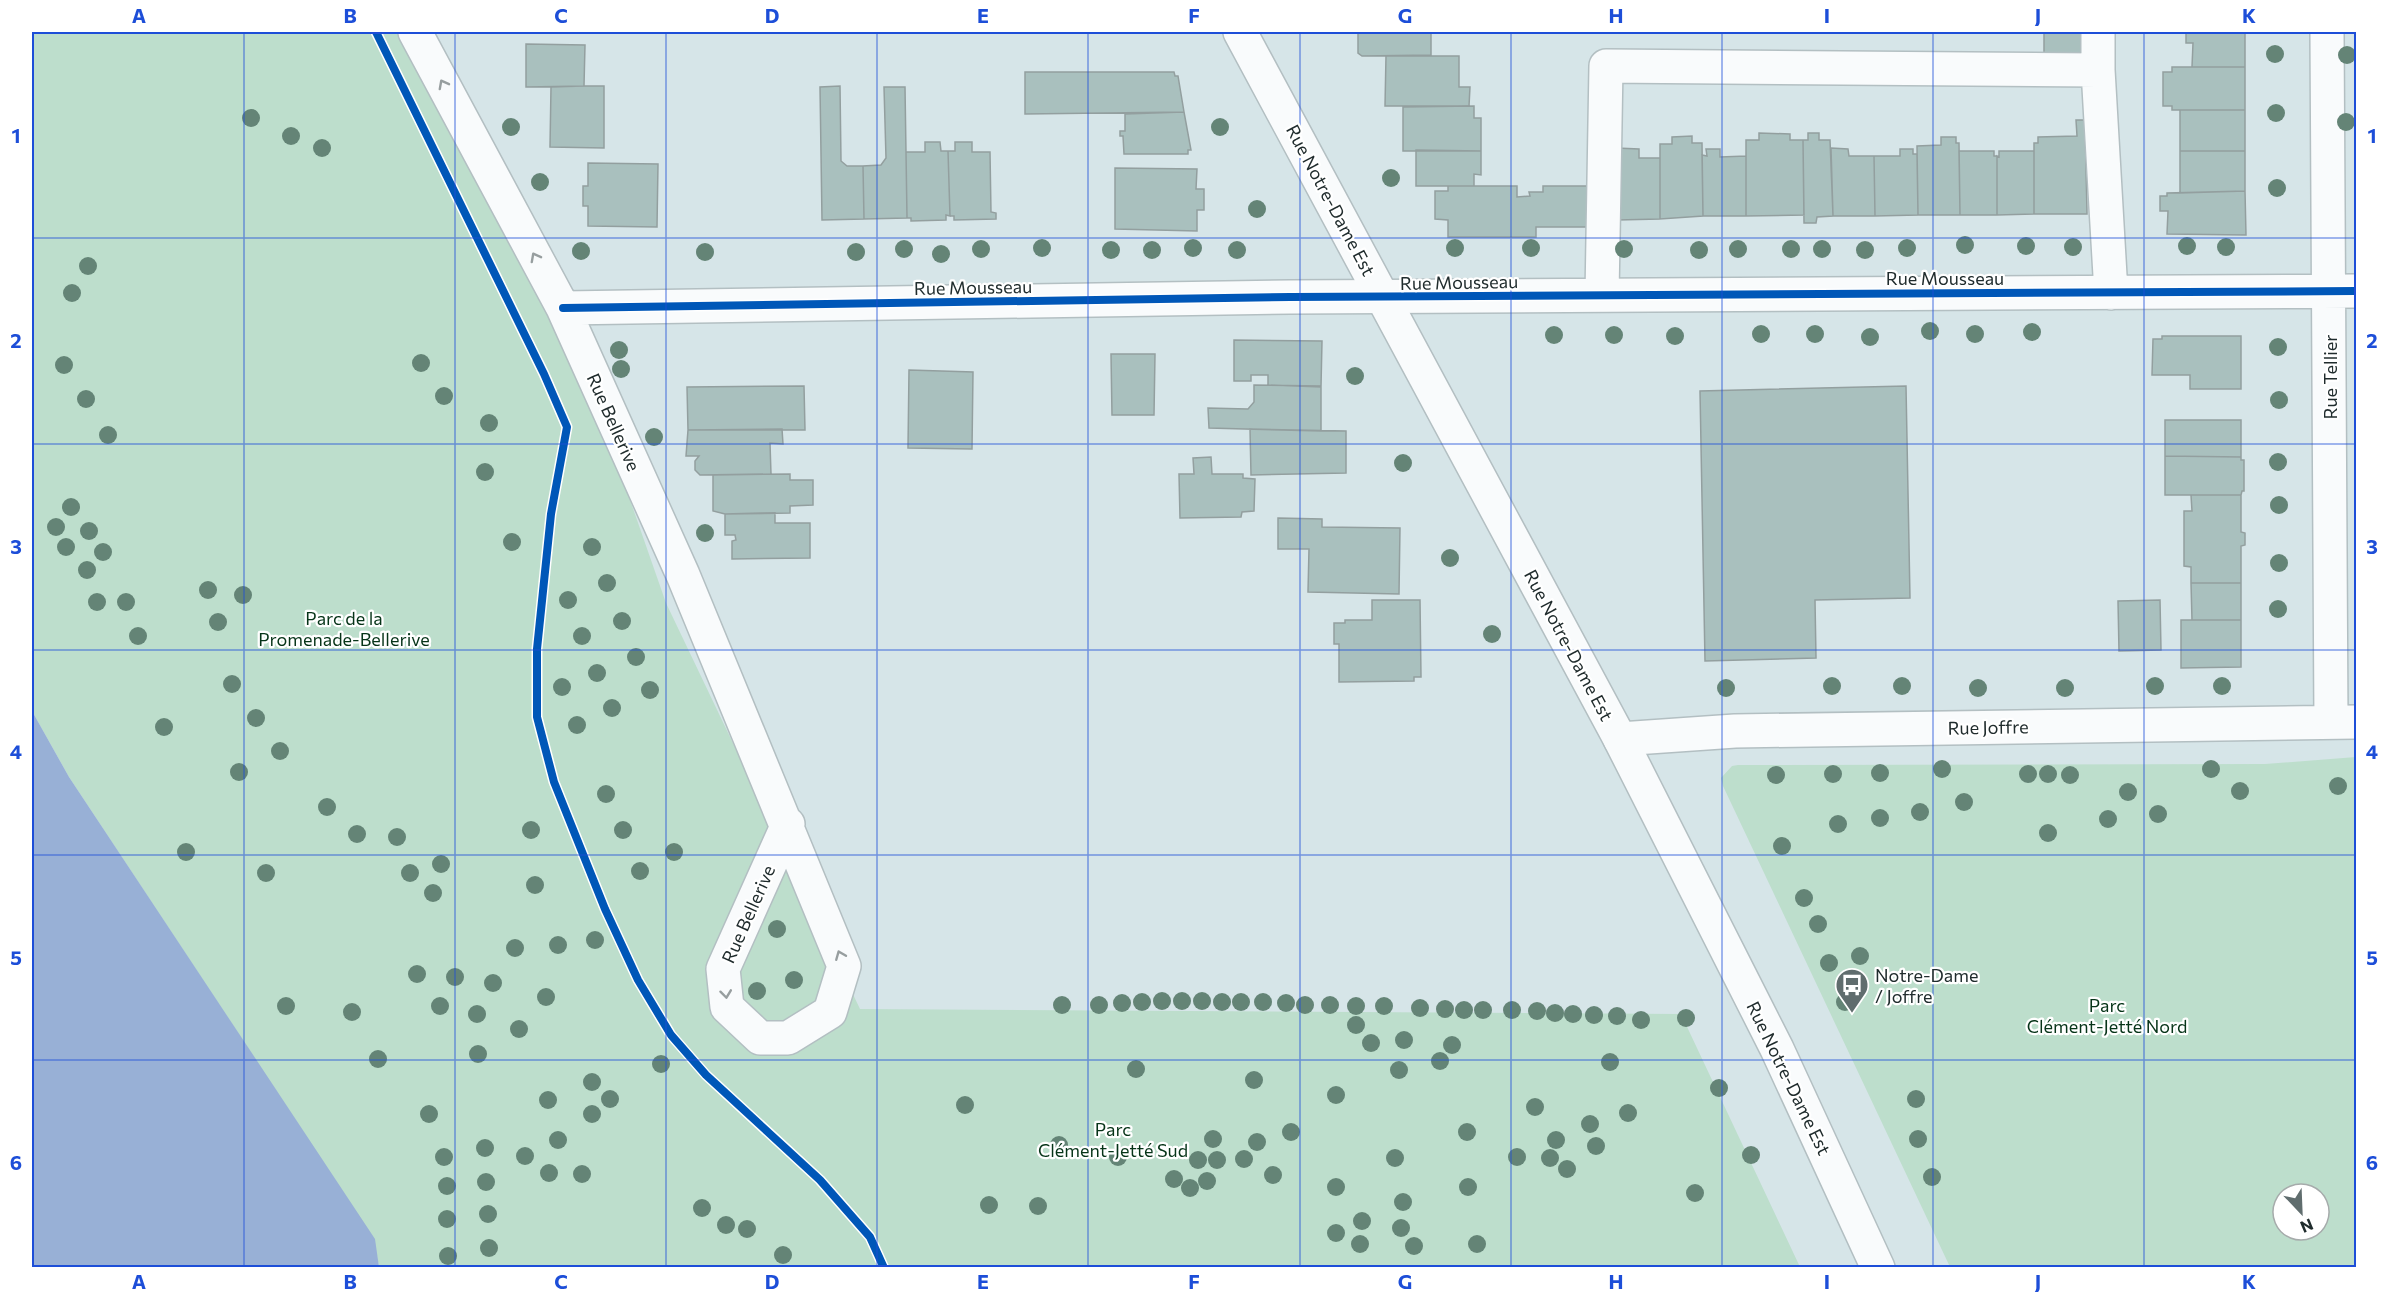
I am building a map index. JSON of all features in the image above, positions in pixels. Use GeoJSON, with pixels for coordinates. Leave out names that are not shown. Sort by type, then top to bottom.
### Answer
{"type":"FeatureCollection","features":[{"type":"Feature","properties":{"kind":"street","name":"Rue Bellerive"},"geometry":{"type":"LineString","coordinates":[[415,32],[563,308],[683,575],[788,824],[844,966],[830,1012],[788,1038],[760,1038],[727,1007],[723,969],[788,824]]}},
{"type":"Feature","properties":{"kind":"street","name":"Rue Notre-Dame Est"},"geometry":{"type":"LineString","coordinates":[[1240,32],[1620,739],[1777,1049],[1878,1268]]}},
{"type":"Feature","properties":{"kind":"street"},"geometry":{"type":"LineString","coordinates":[[2098,32],[2098,70],[2112,292]]}},
{"type":"Feature","properties":{"kind":"street","name":"Rue Tellier"},"geometry":{"type":"LineString","coordinates":[[2326,32],[2343,292],[2344,722]]}},
{"type":"Feature","properties":{"kind":"street"},"geometry":{"type":"LineString","coordinates":[[1602,295],[1606,66],[2098,70]]}},
{"type":"Feature","properties":{"kind":"street","name":"Rue Mousseau"},"geometry":{"type":"LineString","coordinates":[[563,308],[1602,295],[2343,292]]}},
{"type":"Feature","properties":{"kind":"street","name":"Rue Joffre"},"geometry":{"type":"LineString","coordinates":[[1620,739],[1735,731],[2344,722]]}},
{"type":"Feature","properties":{"kind":"green space","name":"Parc de la Promenade-Bellerive"},"geometry":{"type":"Polygon","coordinates":[[[32,32],[423,32],[563,308],[666,603],[860,1009],[1681,1014],[1800,1267],[379,1267],[374,1239],[69,777],[32,711],[32,32]]]}},
{"type":"Feature","properties":{"kind":"green space","name":"Parc Clément-Jetté Nord"},"geometry":{"type":"Polygon","coordinates":[[[2356,757],[2356,1267],[1950,1267],[1723,786],[1721,778],[1732,766],[2265,764],[2356,757]]]}},
{"type":"Feature","properties":{"kind":"water"},"geometry":{"type":"Polygon","coordinates":[[[32,711],[69,777],[375,1239],[379,1267],[32,1267],[32,711]]]}},
{"type":"Feature","properties":{"kind":"building"},"geometry":{"type":"Polygon","coordinates":[[[1358,32],[1431,32],[1431,55],[1362,56],[1358,53],[1358,32]]]}},
{"type":"Feature","properties":{"kind":"building"},"geometry":{"type":"Polygon","coordinates":[[[2044,32],[2086,32],[2086,54],[2044,55],[2044,32]]]}},
{"type":"Feature","properties":{"kind":"building"},"geometry":{"type":"Polygon","coordinates":[[[2186,32],[2245,32],[2245,67],[2192,67],[2193,43],[2186,43],[2186,32]]]}},
{"type":"Feature","properties":{"kind":"building"},"geometry":{"type":"Polygon","coordinates":[[[526,44],[585,45],[584,86],[526,87],[526,44]]]}},
{"type":"Feature","properties":{"kind":"building"},"geometry":{"type":"Polygon","coordinates":[[[1386,56],[1459,56],[1459,87],[1470,87],[1469,106],[1385,106],[1386,56]]]}},
{"type":"Feature","properties":{"kind":"building"},"geometry":{"type":"Polygon","coordinates":[[[2172,67],[2245,67],[2245,110],[2172,110],[2172,106],[2163,106],[2163,72],[2172,72],[2172,67]]]}},
{"type":"Feature","properties":{"kind":"building"},"geometry":{"type":"Polygon","coordinates":[[[1025,72],[1174,72],[1175,76],[1178,76],[1184,112],[1025,114],[1025,72]]]}},
{"type":"Feature","properties":{"kind":"building"},"geometry":{"type":"Polygon","coordinates":[[[604,86],[604,148],[550,147],[551,87],[604,86]]]}},
{"type":"Feature","properties":{"kind":"building"},"geometry":{"type":"Polygon","coordinates":[[[840,86],[841,161],[847,166],[863,166],[864,219],[822,220],[820,87],[840,86]]]}},
{"type":"Feature","properties":{"kind":"building"},"geometry":{"type":"Polygon","coordinates":[[[884,87],[905,87],[907,218],[864,219],[863,166],[881,165],[886,158],[884,87]]]}},
{"type":"Feature","properties":{"kind":"building"},"geometry":{"type":"Polygon","coordinates":[[[1474,106],[1474,118],[1481,118],[1481,151],[1403,151],[1403,107],[1474,106]]]}},
{"type":"Feature","properties":{"kind":"building"},"geometry":{"type":"Polygon","coordinates":[[[2180,110],[2245,110],[2245,151],[2180,151],[2180,110]]]}},
{"type":"Feature","properties":{"kind":"building"},"geometry":{"type":"Polygon","coordinates":[[[1184,112],[1191,150],[1188,150],[1188,154],[1124,154],[1123,136],[1120,136],[1120,131],[1125,131],[1125,114],[1184,112]]]}},
{"type":"Feature","properties":{"kind":"building"},"geometry":{"type":"Polygon","coordinates":[[[2076,120],[2085,120],[2087,214],[2034,214],[2034,143],[2038,143],[2038,137],[2077,136],[2076,120]]]}},
{"type":"Feature","properties":{"kind":"building"},"geometry":{"type":"Polygon","coordinates":[[[1759,133],[1790,134],[1790,140],[1803,140],[1804,215],[1746,216],[1746,140],[1759,140],[1759,133]]]}},
{"type":"Feature","properties":{"kind":"building"},"geometry":{"type":"Polygon","coordinates":[[[1808,133],[1819,133],[1819,140],[1830,140],[1833,216],[1817,217],[1816,223],[1804,223],[1803,140],[1808,140],[1808,133]]]}},
{"type":"Feature","properties":{"kind":"building"},"geometry":{"type":"Polygon","coordinates":[[[1692,136],[1692,143],[1702,143],[1703,216],[1660,219],[1660,144],[1672,144],[1672,137],[1692,136]]]}},
{"type":"Feature","properties":{"kind":"building"},"geometry":{"type":"Polygon","coordinates":[[[1941,137],[1956,137],[1956,143],[1959,143],[1960,215],[1918,215],[1917,146],[1941,145],[1941,137]]]}},
{"type":"Feature","properties":{"kind":"building"},"geometry":{"type":"Polygon","coordinates":[[[925,142],[940,142],[941,151],[948,151],[950,216],[946,215],[946,220],[911,221],[911,218],[907,218],[906,152],[925,152],[925,142]]]}},
{"type":"Feature","properties":{"kind":"building"},"geometry":{"type":"Polygon","coordinates":[[[955,142],[972,142],[972,152],[990,152],[991,212],[996,213],[996,219],[954,220],[954,216],[950,216],[948,151],[955,151],[955,142]]]}},
{"type":"Feature","properties":{"kind":"building"},"geometry":{"type":"Polygon","coordinates":[[[1616,148],[1639,149],[1639,158],[1660,158],[1660,219],[1617,220],[1616,148]]]}},
{"type":"Feature","properties":{"kind":"building"},"geometry":{"type":"Polygon","coordinates":[[[1831,148],[1848,149],[1849,156],[1874,156],[1875,216],[1833,216],[1831,148]]]}},
{"type":"Feature","properties":{"kind":"building"},"geometry":{"type":"Polygon","coordinates":[[[1706,149],[1720,149],[1720,157],[1746,156],[1746,216],[1703,216],[1702,155],[1707,156],[1706,149]]]}},
{"type":"Feature","properties":{"kind":"building"},"geometry":{"type":"Polygon","coordinates":[[[1900,149],[1913,149],[1913,154],[1917,154],[1918,215],[1875,216],[1874,156],[1900,156],[1900,149]]]}},
{"type":"Feature","properties":{"kind":"building"},"geometry":{"type":"Polygon","coordinates":[[[1416,150],[1481,151],[1481,175],[1474,174],[1474,186],[1416,186],[1416,150]]]}},
{"type":"Feature","properties":{"kind":"building"},"geometry":{"type":"Polygon","coordinates":[[[1959,151],[1994,151],[1994,156],[1997,156],[1997,215],[1960,215],[1959,151]]]}},
{"type":"Feature","properties":{"kind":"building"},"geometry":{"type":"Polygon","coordinates":[[[1999,151],[2034,151],[2034,214],[1997,215],[1997,156],[1999,157],[1999,151]]]}},
{"type":"Feature","properties":{"kind":"building"},"geometry":{"type":"Polygon","coordinates":[[[2180,151],[2245,151],[2245,191],[2180,193],[2180,151]]]}},
{"type":"Feature","properties":{"kind":"building"},"geometry":{"type":"Polygon","coordinates":[[[588,163],[658,164],[657,227],[588,226],[588,206],[583,206],[583,186],[588,186],[588,163]]]}},
{"type":"Feature","properties":{"kind":"building"},"geometry":{"type":"Polygon","coordinates":[[[1115,168],[1197,169],[1196,189],[1204,189],[1204,210],[1197,210],[1197,231],[1115,229],[1115,168]]]}},
{"type":"Feature","properties":{"kind":"building"},"geometry":{"type":"Polygon","coordinates":[[[1448,186],[1517,186],[1517,197],[1530,196],[1529,192],[1543,192],[1543,186],[1590,186],[1590,227],[1536,227],[1536,237],[1448,237],[1448,220],[1435,219],[1435,191],[1448,191],[1448,186]]]}},
{"type":"Feature","properties":{"kind":"building"},"geometry":{"type":"Polygon","coordinates":[[[2245,191],[2246,235],[2167,234],[2168,211],[2160,211],[2160,196],[2167,196],[2167,193],[2245,191]]]}},
{"type":"Feature","properties":{"kind":"building"},"geometry":{"type":"Polygon","coordinates":[[[2162,336],[2241,336],[2241,389],[2190,389],[2190,375],[2152,375],[2153,339],[2162,339],[2162,336]]]}},
{"type":"Feature","properties":{"kind":"building"},"geometry":{"type":"Polygon","coordinates":[[[1234,340],[1322,341],[1321,387],[1268,385],[1268,375],[1251,375],[1251,381],[1234,381],[1234,340]]]}},
{"type":"Feature","properties":{"kind":"building"},"geometry":{"type":"Polygon","coordinates":[[[1111,354],[1155,354],[1154,415],[1112,415],[1111,354]]]}},
{"type":"Feature","properties":{"kind":"building"},"geometry":{"type":"Polygon","coordinates":[[[909,370],[973,372],[972,449],[908,448],[909,370]]]}},
{"type":"Feature","properties":{"kind":"building"},"geometry":{"type":"Polygon","coordinates":[[[1254,385],[1321,386],[1321,431],[1209,428],[1208,408],[1248,409],[1254,402],[1254,385]]]}},
{"type":"Feature","properties":{"kind":"building"},"geometry":{"type":"Polygon","coordinates":[[[804,386],[805,430],[688,430],[687,387],[804,386]]]}},
{"type":"Feature","properties":{"kind":"building"},"geometry":{"type":"Polygon","coordinates":[[[1906,386],[1910,598],[1815,600],[1816,658],[1705,661],[1700,391],[1906,386]]]}},
{"type":"Feature","properties":{"kind":"building"},"geometry":{"type":"Polygon","coordinates":[[[2165,420],[2241,420],[2241,457],[2165,456],[2165,420]]]}},
{"type":"Feature","properties":{"kind":"building"},"geometry":{"type":"Polygon","coordinates":[[[782,429],[783,444],[770,443],[771,474],[700,475],[695,470],[695,461],[699,456],[686,456],[688,430],[782,429]]]}},
{"type":"Feature","properties":{"kind":"building"},"geometry":{"type":"Polygon","coordinates":[[[1250,429],[1346,431],[1346,473],[1251,475],[1250,429]]]}},
{"type":"Feature","properties":{"kind":"building"},"geometry":{"type":"Polygon","coordinates":[[[2165,456],[2241,457],[2241,460],[2244,460],[2244,491],[2241,495],[2165,495],[2165,456]]]}},
{"type":"Feature","properties":{"kind":"building"},"geometry":{"type":"Polygon","coordinates":[[[1211,457],[1212,474],[1243,474],[1243,478],[1255,479],[1254,511],[1242,512],[1241,517],[1180,518],[1179,474],[1194,474],[1193,458],[1211,457]]]}},
{"type":"Feature","properties":{"kind":"building"},"geometry":{"type":"Polygon","coordinates":[[[790,474],[790,480],[813,480],[813,505],[790,506],[790,513],[725,514],[713,511],[713,475],[790,474]]]}},
{"type":"Feature","properties":{"kind":"building"},"geometry":{"type":"Polygon","coordinates":[[[2191,495],[2241,495],[2241,532],[2245,533],[2245,545],[2241,546],[2241,583],[2191,583],[2191,567],[2184,566],[2184,511],[2192,511],[2191,495]]]}},
{"type":"Feature","properties":{"kind":"building"},"geometry":{"type":"Polygon","coordinates":[[[775,513],[775,523],[810,523],[810,558],[732,559],[732,541],[736,540],[735,535],[725,535],[725,514],[775,513]]]}},
{"type":"Feature","properties":{"kind":"building"},"geometry":{"type":"Polygon","coordinates":[[[1278,518],[1322,519],[1322,527],[1400,528],[1399,594],[1308,592],[1309,549],[1278,549],[1278,518]]]}},
{"type":"Feature","properties":{"kind":"building"},"geometry":{"type":"Polygon","coordinates":[[[2191,583],[2241,583],[2241,620],[2192,620],[2191,583]]]}},
{"type":"Feature","properties":{"kind":"building"},"geometry":{"type":"Polygon","coordinates":[[[1372,600],[1420,600],[1421,677],[1414,677],[1414,681],[1339,682],[1339,644],[1334,644],[1334,623],[1345,623],[1345,620],[1372,620],[1372,600]]]}},
{"type":"Feature","properties":{"kind":"building"},"geometry":{"type":"Polygon","coordinates":[[[2160,600],[2161,650],[2119,651],[2118,601],[2160,600]]]}},
{"type":"Feature","properties":{"kind":"building"},"geometry":{"type":"Polygon","coordinates":[[[2181,620],[2241,620],[2241,667],[2181,668],[2181,620]]]}},
{"type":"Feature","properties":{"kind":"cycle path"},"geometry":{"type":"LineString","coordinates":[[376,32],[544,374],[567,427],[551,514],[537,649],[537,717],[554,782],[605,909],[638,980],[671,1035],[706,1075],[820,1180],[870,1237],[884,1268]]}},
{"type":"Feature","properties":{"kind":"cycle path"},"geometry":{"type":"LineString","coordinates":[[563,308],[1290,297],[2356,291]]}},
{"type":"Feature","properties":{"kind":"place","name":"Notre-Dame / Joffre"},"geometry":{"type":"Point","coordinates":[1852,1014]}},
{"type":"Feature","properties":{"kind":"park label","name":"Parc Clément-Jetté Sud"},"geometry":{"type":"Point","coordinates":[1113,1139]}}]}
